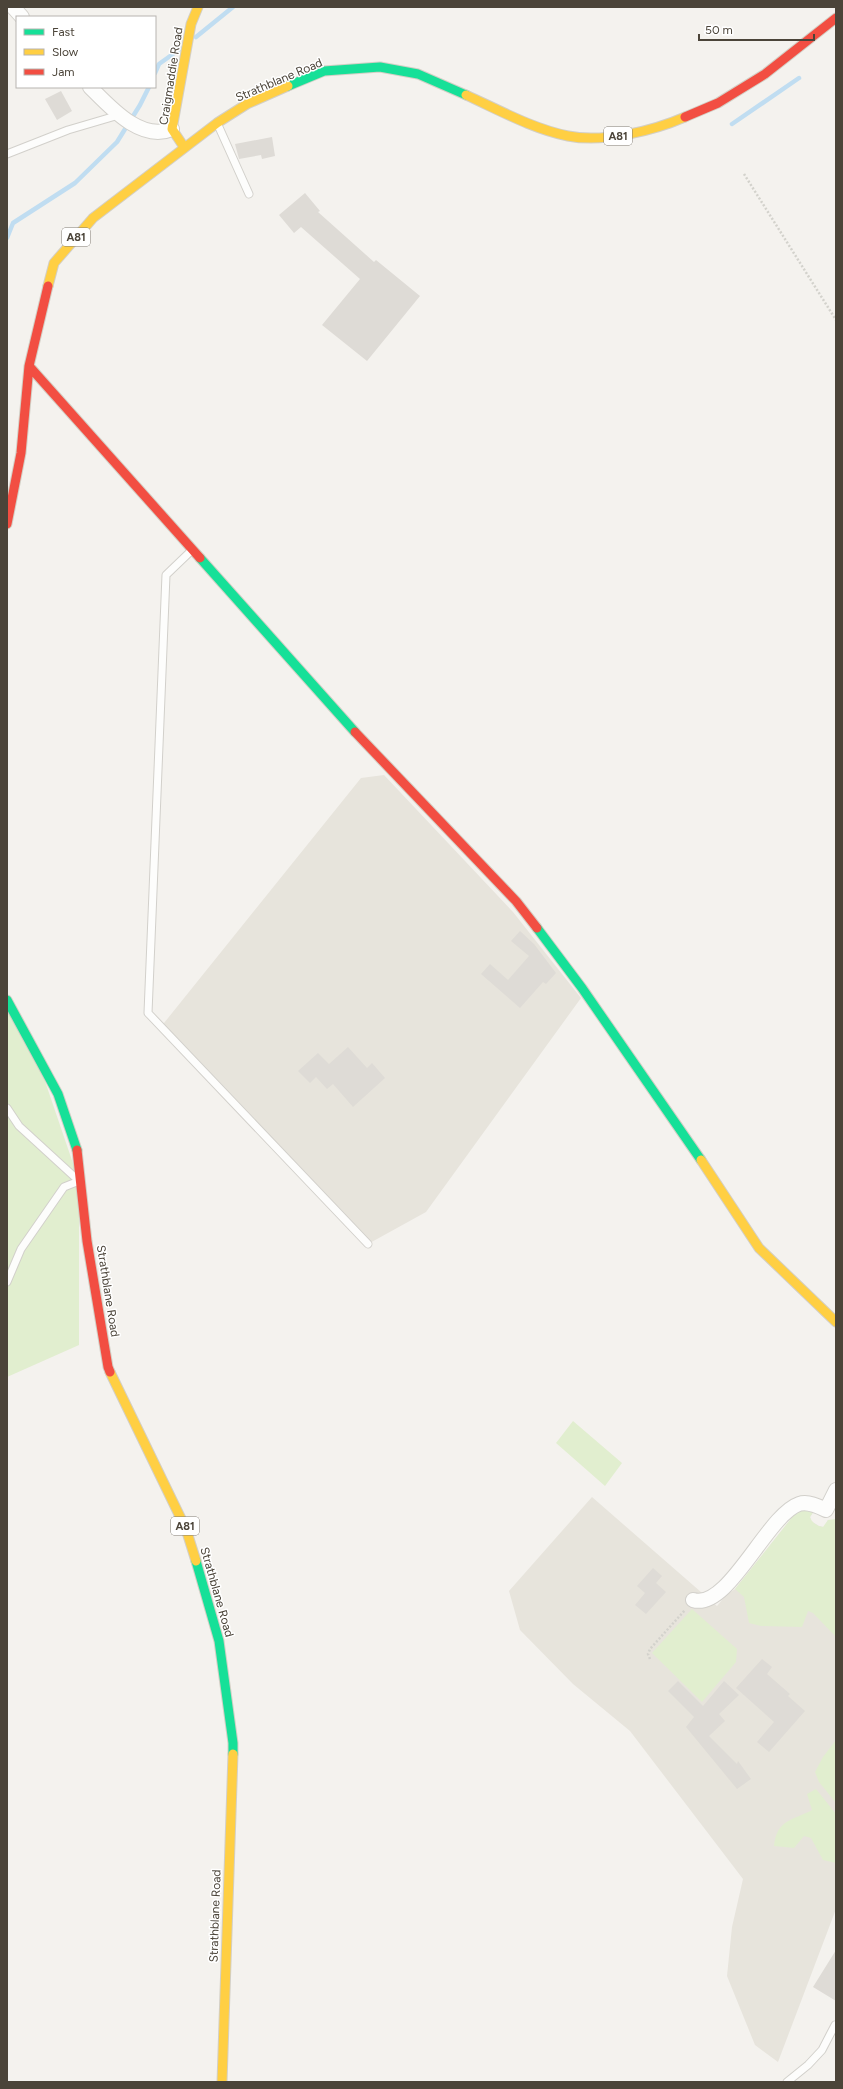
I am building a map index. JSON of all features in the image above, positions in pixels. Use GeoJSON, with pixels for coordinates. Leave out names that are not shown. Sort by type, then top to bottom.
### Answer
{"type":"FeatureCollection","features":[{"type":"Feature","properties":{"kind":"main road","name":"Craigmaddie Road"},"geometry":{"type":"LineString","coordinates":[[184,147],[172,129],[191,24],[198,7]]}},
{"type":"Feature","properties":{"kind":"main road","name":"Strathblane Road"},"geometry":{"type":"LineString","coordinates":[[7,524],[21,452],[29,366],[54,263],[93,218],[217,122],[247,104],[324,71],[380,67],[418,74],[526,122],[569,136],[615,137],[671,123],[718,103],[765,74],[836,18]]}},
{"type":"Feature","properties":{"kind":"main road"},"geometry":{"type":"LineString","coordinates":[[29,366],[380,760],[516,901],[582,988],[714,1179],[759,1248],[836,1322]]}},
{"type":"Feature","properties":{"kind":"main road","name":"Strathblane Road"},"geometry":{"type":"LineString","coordinates":[[7,1000],[58,1094],[76,1144],[87,1241],[108,1367],[186,1529],[208,1598],[219,1641],[233,1743],[222,2082]]}},
{"type":"Feature","properties":{"kind":"street"},"geometry":{"type":"LineString","coordinates":[[12,7],[21,16]]}},
{"type":"Feature","properties":{"kind":"street"},"geometry":{"type":"LineString","coordinates":[[91,88],[133,125],[161,133],[172,129]]}},
{"type":"Feature","properties":{"kind":"street"},"geometry":{"type":"LineString","coordinates":[[693,1600],[700,1602],[708,1600],[735,1576],[785,1512],[799,1504],[806,1503],[826,1510],[836,1490]]}},
{"type":"Feature","properties":{"kind":"lane"},"geometry":{"type":"LineString","coordinates":[[7,154],[68,130],[120,114]]}},
{"type":"Feature","properties":{"kind":"lane"},"geometry":{"type":"LineString","coordinates":[[217,122],[249,194]]}},
{"type":"Feature","properties":{"kind":"lane"},"geometry":{"type":"LineString","coordinates":[[193,549],[166,575],[148,1013],[368,1244]]}},
{"type":"Feature","properties":{"kind":"lane"},"geometry":{"type":"LineString","coordinates":[[7,1108],[19,1126],[79,1181],[64,1187],[21,1249],[7,1282]]}},
{"type":"Feature","properties":{"kind":"lane"},"geometry":{"type":"LineString","coordinates":[[790,2081],[822,2050],[835,2025]]}},
{"type":"Feature","properties":{"kind":"path"},"geometry":{"type":"LineString","coordinates":[[744,174],[836,320]]}},
{"type":"Feature","properties":{"kind":"path"},"geometry":{"type":"LineString","coordinates":[[650,1659],[648,1654],[650,1649],[693,1600]]}},
{"type":"Feature","properties":{"kind":"shaded area"},"geometry":{"type":"Polygon","coordinates":[[[384,775],[513,912],[581,998],[426,1212],[368,1244],[160,1028],[361,778],[384,775]]]}},
{"type":"Feature","properties":{"kind":"shaded area"},"geometry":{"type":"Polygon","coordinates":[[[592,1497],[717,1606],[726,1595],[735,1589],[794,1515],[814,1511],[810,1517],[811,1521],[824,1527],[828,1520],[836,1525],[836,1909],[778,2062],[755,2045],[727,1976],[732,1927],[743,1879],[630,1731],[573,1684],[520,1630],[509,1591],[592,1497]]]}},
{"type":"Feature","properties":{"kind":"green space"},"geometry":{"type":"Polygon","coordinates":[[[7,1000],[32,1043],[79,1181],[79,1345],[7,1377],[7,1000]]]}},
{"type":"Feature","properties":{"kind":"green space"},"geometry":{"type":"Polygon","coordinates":[[[573,1421],[622,1463],[605,1486],[556,1443],[573,1421]]]}},
{"type":"Feature","properties":{"kind":"green space"},"geometry":{"type":"Polygon","coordinates":[[[799,1511],[814,1511],[810,1517],[815,1524],[821,1527],[823,1527],[828,1520],[836,1519],[836,1637],[813,1613],[808,1611],[802,1627],[761,1626],[749,1623],[744,1597],[735,1589],[794,1515],[799,1511]]]}},
{"type":"Feature","properties":{"kind":"green space"},"geometry":{"type":"Polygon","coordinates":[[[692,1609],[737,1649],[736,1662],[702,1702],[652,1653],[692,1609]]]}},
{"type":"Feature","properties":{"kind":"green space"},"geometry":{"type":"Polygon","coordinates":[[[836,1740],[836,1803],[819,1782],[815,1772],[823,1757],[836,1740]]]}},
{"type":"Feature","properties":{"kind":"green space"},"geometry":{"type":"Polygon","coordinates":[[[816,1789],[836,1814],[836,1863],[823,1860],[811,1838],[804,1836],[794,1848],[774,1846],[778,1831],[782,1826],[792,1819],[812,1810],[807,1794],[816,1789]]]}},
{"type":"Feature","properties":{"kind":"building"},"geometry":{"type":"Polygon","coordinates":[[[61,91],[72,111],[57,120],[45,99],[61,91]]]}},
{"type":"Feature","properties":{"kind":"building"},"geometry":{"type":"Polygon","coordinates":[[[272,137],[275,156],[262,159],[261,155],[239,159],[235,144],[272,137]]]}},
{"type":"Feature","properties":{"kind":"building"},"geometry":{"type":"Polygon","coordinates":[[[305,193],[320,211],[318,212],[374,262],[376,260],[420,296],[367,361],[322,325],[360,279],[301,227],[294,233],[279,215],[305,193]]]}},
{"type":"Feature","properties":{"kind":"building"},"geometry":{"type":"Polygon","coordinates":[[[520,931],[534,944],[556,973],[546,984],[543,982],[520,1008],[481,974],[490,964],[508,980],[529,956],[511,941],[520,931]]]}},
{"type":"Feature","properties":{"kind":"building"},"geometry":{"type":"Polygon","coordinates":[[[348,1047],[367,1068],[372,1063],[385,1078],[353,1107],[333,1084],[327,1089],[316,1077],[310,1083],[298,1071],[318,1053],[329,1064],[348,1047]]]}},
{"type":"Feature","properties":{"kind":"building"},"geometry":{"type":"Polygon","coordinates":[[[653,1568],[662,1576],[656,1583],[666,1592],[646,1614],[635,1605],[645,1593],[637,1586],[653,1568]]]}},
{"type":"Feature","properties":{"kind":"building"},"geometry":{"type":"Polygon","coordinates":[[[762,1659],[772,1667],[767,1674],[790,1694],[788,1696],[805,1711],[769,1752],[757,1742],[774,1722],[736,1688],[762,1659]]]}},
{"type":"Feature","properties":{"kind":"building"},"geometry":{"type":"Polygon","coordinates":[[[678,1681],[703,1706],[724,1681],[739,1695],[719,1714],[725,1721],[709,1736],[737,1764],[738,1761],[751,1779],[737,1789],[686,1727],[694,1717],[668,1691],[678,1681]]]}},
{"type":"Feature","properties":{"kind":"building"},"geometry":{"type":"Polygon","coordinates":[[[836,1950],[836,2001],[813,1987],[836,1950]]]}},
{"type":"Feature","properties":{"kind":"waterway"},"geometry":{"type":"LineString","coordinates":[[196,37],[233,7]]}},
{"type":"Feature","properties":{"kind":"waterway"},"geometry":{"type":"LineString","coordinates":[[156,71],[159,64],[180,49]]}},
{"type":"Feature","properties":{"kind":"waterway"},"geometry":{"type":"LineString","coordinates":[[732,124],[799,78]]}},
{"type":"Feature","properties":{"kind":"waterway"},"geometry":{"type":"LineString","coordinates":[[7,238],[13,223],[75,183],[117,142],[140,105],[148,88]]}},
{"type":"Feature","properties":{"kind":"traffic: fast"},"geometry":{"type":"LineString","coordinates":[[288,86],[324,71],[380,67],[418,74],[466,95]]}},
{"type":"Feature","properties":{"kind":"traffic: fast"},"geometry":{"type":"LineString","coordinates":[[200,558],[355,732]]}},
{"type":"Feature","properties":{"kind":"traffic: fast"},"geometry":{"type":"LineString","coordinates":[[537,928],[582,988],[701,1160]]}},
{"type":"Feature","properties":{"kind":"traffic: fast"},"geometry":{"type":"LineString","coordinates":[[7,1000],[58,1094],[77,1150]]}},
{"type":"Feature","properties":{"kind":"traffic: fast"},"geometry":{"type":"LineString","coordinates":[[196,1561],[219,1641],[233,1743],[233,1754]]}},
{"type":"Feature","properties":{"kind":"traffic: slow"},"geometry":{"type":"LineString","coordinates":[[184,147],[172,129],[191,24],[198,7]]}},
{"type":"Feature","properties":{"kind":"traffic: slow"},"geometry":{"type":"LineString","coordinates":[[48,286],[54,263],[93,218],[217,123],[247,104],[288,86]]}},
{"type":"Feature","properties":{"kind":"traffic: slow"},"geometry":{"type":"LineString","coordinates":[[466,95],[542,129],[582,138],[612,137],[643,131],[685,117]]}},
{"type":"Feature","properties":{"kind":"traffic: slow"},"geometry":{"type":"LineString","coordinates":[[701,1160],[759,1248],[836,1322]]}},
{"type":"Feature","properties":{"kind":"traffic: slow"},"geometry":{"type":"LineString","coordinates":[[110,1372],[186,1529],[196,1561]]}},
{"type":"Feature","properties":{"kind":"traffic: slow"},"geometry":{"type":"LineString","coordinates":[[222,2082],[233,1754]]}},
{"type":"Feature","properties":{"kind":"traffic: jam"},"geometry":{"type":"LineString","coordinates":[[685,117],[718,103],[765,74],[836,18]]}},
{"type":"Feature","properties":{"kind":"traffic: jam"},"geometry":{"type":"LineString","coordinates":[[7,524],[21,453],[29,366],[48,286]]}},
{"type":"Feature","properties":{"kind":"traffic: jam"},"geometry":{"type":"LineString","coordinates":[[29,366],[200,558]]}},
{"type":"Feature","properties":{"kind":"traffic: jam"},"geometry":{"type":"LineString","coordinates":[[355,732],[516,901],[537,928]]}},
{"type":"Feature","properties":{"kind":"traffic: jam"},"geometry":{"type":"LineString","coordinates":[[77,1150],[87,1241],[110,1372]]}}]}
